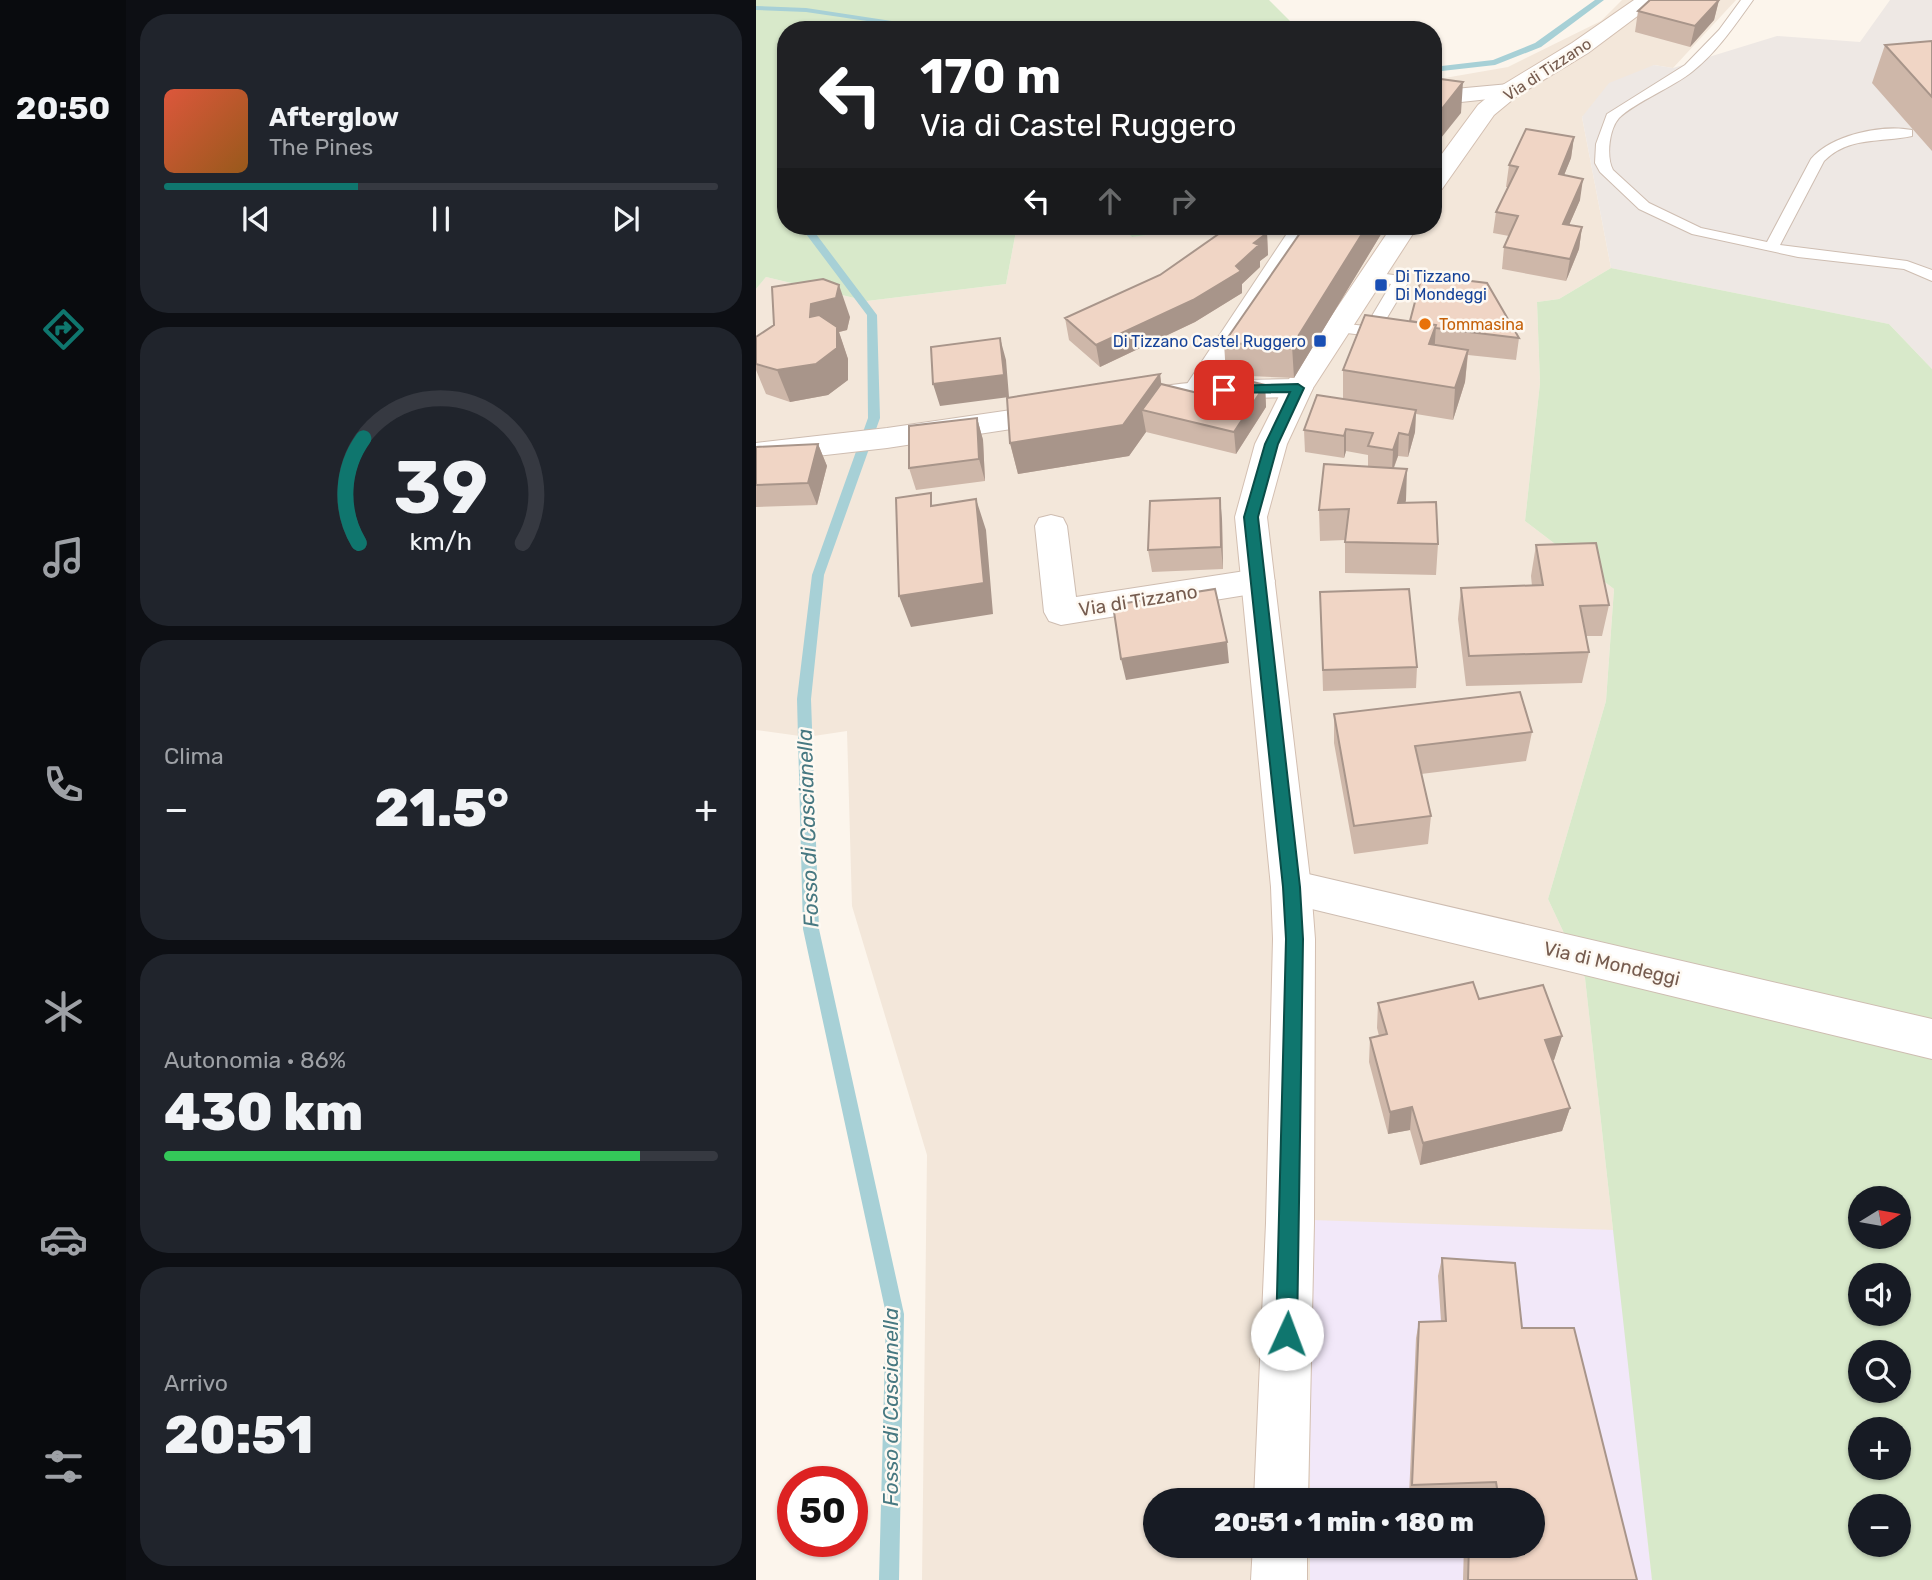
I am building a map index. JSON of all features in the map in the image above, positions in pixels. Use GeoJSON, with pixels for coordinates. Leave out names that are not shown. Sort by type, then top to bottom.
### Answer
{"type":"FeatureCollection","features":[{"type":"Feature","properties":{"kind":"main road","name":"Via di Tizzano"},"geometry":{"type":"LineString","coordinates":[[1442,171],[1486,110],[1509,91],[1580,48],[1648,0]]}},
{"type":"Feature","properties":{"kind":"main road"},"geometry":{"type":"LineString","coordinates":[[1442,98],[1509,91]]}},
{"type":"Feature","properties":{"kind":"main road"},"geometry":{"type":"LineString","coordinates":[[1198,390],[1299,235]]}},
{"type":"Feature","properties":{"kind":"main road"},"geometry":{"type":"LineString","coordinates":[[1281,1488],[1290,1223],[1294,939],[1291,887],[1251,517],[1272,444],[1298,388],[1399,235]]}},
{"type":"Feature","properties":{"kind":"main road"},"geometry":{"type":"LineString","coordinates":[[756,453],[887,438],[1198,390],[1298,388]]}},
{"type":"Feature","properties":{"kind":"main road","name":"Via di Tizzano"},"geometry":{"type":"LineString","coordinates":[[1051,526],[1061,612],[1258,581]]}},
{"type":"Feature","properties":{"kind":"main road","name":"Via di Mondeggi"},"geometry":{"type":"LineString","coordinates":[[1291,887],[1932,1039]]}},
{"type":"Feature","properties":{"kind":"main road"},"geometry":{"type":"LineString","coordinates":[[1279,1580],[1280,1558]]}},
{"type":"Feature","properties":{"kind":"lane"},"geometry":{"type":"LineString","coordinates":[[1746,0],[1723,33],[1689,68],[1612,117],[1602,163],[1607,172],[1644,206],[1697,231],[1798,253],[1907,265],[1932,276]]}},
{"type":"Feature","properties":{"kind":"lane"},"geometry":{"type":"LineString","coordinates":[[1771,247],[1826,149],[1847,139],[1907,133]]}},
{"type":"Feature","properties":{"kind":"shaded area"},"geometry":{"type":"Polygon","coordinates":[[[1622,0],[1736,0],[1673,68],[1654,65],[1582,117],[1611,268],[1559,299],[1537,302],[1540,383],[1525,521],[1614,589],[1606,701],[1548,899],[1585,978],[1652,1580],[922,1580],[927,1155],[852,906],[847,731],[807,737],[756,730],[756,289],[766,277],[867,301],[1006,284],[1015,235],[1442,235],[1442,78],[1508,67],[1601,21],[1622,0]]]}},
{"type":"Feature","properties":{"kind":"shaded area"},"geometry":{"type":"Polygon","coordinates":[[[1890,0],[1932,0],[1932,369],[1889,324],[1611,268],[1582,117],[1609,83],[1654,65],[1673,68],[1777,36],[1860,42],[1890,0]]]}},
{"type":"Feature","properties":{"kind":"shaded area"},"geometry":{"type":"Polygon","coordinates":[[[1311,1220],[1614,1230],[1652,1580],[1310,1580],[1310,1558],[1545,1558],[1545,1488],[1310,1488],[1311,1220]]]}},
{"type":"Feature","properties":{"kind":"green space"},"geometry":{"type":"Polygon","coordinates":[[[756,0],[1269,0],[1290,21],[777,21],[777,235],[1015,235],[1006,284],[867,301],[766,277],[756,289],[756,0]]]}},
{"type":"Feature","properties":{"kind":"green space"},"geometry":{"type":"Polygon","coordinates":[[[1611,268],[1889,324],[1932,369],[1932,1580],[1652,1580],[1585,978],[1548,899],[1606,701],[1614,589],[1525,521],[1540,383],[1537,302],[1559,299],[1611,268]]]}},
{"type":"Feature","properties":{"kind":"building"},"geometry":{"type":"Polygon","coordinates":[[[1650,0],[1719,0],[1695,26],[1638,11],[1650,0]]]}},
{"type":"Feature","properties":{"kind":"building"},"geometry":{"type":"Polygon","coordinates":[[[1932,41],[1932,97],[1885,45],[1932,41]]]}},
{"type":"Feature","properties":{"kind":"building"},"geometry":{"type":"Polygon","coordinates":[[[1442,79],[1463,82],[1442,109],[1442,79]]]}},
{"type":"Feature","properties":{"kind":"building"},"geometry":{"type":"Polygon","coordinates":[[[1526,129],[1574,137],[1559,174],[1583,179],[1563,224],[1582,227],[1570,259],[1504,247],[1518,216],[1496,212],[1518,167],[1509,165],[1526,129]]]}},
{"type":"Feature","properties":{"kind":"building"},"geometry":{"type":"Polygon","coordinates":[[[1217,235],[1264,235],[1254,243],[1259,245],[1236,266],[1241,271],[1193,300],[1096,345],[1065,318],[1160,275],[1217,235]]]}},
{"type":"Feature","properties":{"kind":"building"},"geometry":{"type":"Polygon","coordinates":[[[1299,235],[1361,235],[1292,346],[1224,343],[1299,235]]]}},
{"type":"Feature","properties":{"kind":"building"},"geometry":{"type":"Polygon","coordinates":[[[1422,275],[1487,283],[1519,338],[1435,328],[1436,325],[1410,321],[1422,275]]]}},
{"type":"Feature","properties":{"kind":"building"},"geometry":{"type":"Polygon","coordinates":[[[823,279],[839,285],[836,298],[811,304],[810,317],[819,315],[837,327],[837,348],[816,364],[777,370],[756,364],[756,337],[774,325],[772,287],[823,279]]]}},
{"type":"Feature","properties":{"kind":"building"},"geometry":{"type":"Polygon","coordinates":[[[1365,315],[1436,325],[1429,344],[1468,350],[1455,388],[1343,370],[1365,315]]]}},
{"type":"Feature","properties":{"kind":"building"},"geometry":{"type":"Polygon","coordinates":[[[1000,338],[1004,375],[933,384],[931,347],[1000,338]]]}},
{"type":"Feature","properties":{"kind":"building"},"geometry":{"type":"Polygon","coordinates":[[[1160,374],[1123,425],[1010,443],[1007,398],[1160,374]]]}},
{"type":"Feature","properties":{"kind":"building"},"geometry":{"type":"Polygon","coordinates":[[[1228,376],[1265,385],[1234,432],[1142,410],[1161,384],[1214,397],[1228,376]]]}},
{"type":"Feature","properties":{"kind":"building"},"geometry":{"type":"Polygon","coordinates":[[[1317,395],[1416,410],[1409,435],[1399,433],[1393,450],[1368,446],[1373,433],[1346,429],[1344,436],[1304,430],[1317,395]]]}},
{"type":"Feature","properties":{"kind":"building"},"geometry":{"type":"Polygon","coordinates":[[[977,418],[979,459],[909,468],[909,426],[977,418]]]}},
{"type":"Feature","properties":{"kind":"building"},"geometry":{"type":"Polygon","coordinates":[[[818,444],[808,483],[756,485],[756,447],[818,444]]]}},
{"type":"Feature","properties":{"kind":"building"},"geometry":{"type":"Polygon","coordinates":[[[1324,464],[1407,469],[1398,503],[1436,502],[1438,544],[1345,542],[1349,509],[1319,510],[1324,464]]]}},
{"type":"Feature","properties":{"kind":"building"},"geometry":{"type":"Polygon","coordinates":[[[931,493],[931,506],[976,499],[984,583],[899,596],[896,498],[931,493]]]}},
{"type":"Feature","properties":{"kind":"building"},"geometry":{"type":"Polygon","coordinates":[[[1220,498],[1221,547],[1148,550],[1150,501],[1220,498]]]}},
{"type":"Feature","properties":{"kind":"building"},"geometry":{"type":"Polygon","coordinates":[[[1596,543],[1609,605],[1580,606],[1589,652],[1469,656],[1461,588],[1543,585],[1536,545],[1596,543]]]}},
{"type":"Feature","properties":{"kind":"building"},"geometry":{"type":"Polygon","coordinates":[[[1215,589],[1227,642],[1121,659],[1113,605],[1215,589]]]}},
{"type":"Feature","properties":{"kind":"building"},"geometry":{"type":"Polygon","coordinates":[[[1409,589],[1417,667],[1323,670],[1320,592],[1409,589]]]}},
{"type":"Feature","properties":{"kind":"building"},"geometry":{"type":"Polygon","coordinates":[[[1520,692],[1532,732],[1415,746],[1431,816],[1354,826],[1334,714],[1520,692]]]}},
{"type":"Feature","properties":{"kind":"building"},"geometry":{"type":"Polygon","coordinates":[[[1473,982],[1479,999],[1543,985],[1562,1036],[1545,1040],[1570,1108],[1423,1143],[1412,1107],[1390,1112],[1370,1038],[1387,1034],[1378,1003],[1473,982]]]}},
{"type":"Feature","properties":{"kind":"building"},"geometry":{"type":"Polygon","coordinates":[[[1442,1258],[1515,1263],[1522,1328],[1574,1328],[1637,1580],[1468,1580],[1469,1558],[1545,1558],[1545,1488],[1497,1488],[1496,1482],[1412,1485],[1419,1322],[1446,1321],[1442,1258]]]}},
{"type":"Feature","properties":{"kind":"waterway"},"geometry":{"type":"LineString","coordinates":[[1442,69],[1495,62],[1538,45],[1600,0]]}},
{"type":"Feature","properties":{"kind":"waterway"},"geometry":{"type":"LineString","coordinates":[[756,8],[806,10],[884,21]]}},
{"type":"Feature","properties":{"kind":"waterway","name":"Fosso di Cascianella"},"geometry":{"type":"LineString","coordinates":[[812,235],[872,315],[874,418],[818,575],[804,699],[811,929],[895,1314],[889,1580]]}},
{"type":"Feature","properties":{"kind":"place","name":"Di Tizzano Di Mondeggi"},"geometry":{"type":"Point","coordinates":[1381,285]}},
{"type":"Feature","properties":{"kind":"place","name":"Tommasina"},"geometry":{"type":"Point","coordinates":[1425,324]}},
{"type":"Feature","properties":{"kind":"place","name":"Di Tizzano Castel Ruggero"},"geometry":{"type":"Point","coordinates":[1320,341]}},
{"type":"Feature","properties":{"kind":"route"},"geometry":{"type":"LineString","coordinates":[[1224,390],[1298,388],[1272,444],[1251,517],[1291,887],[1294,939],[1287,1334]]}}]}
